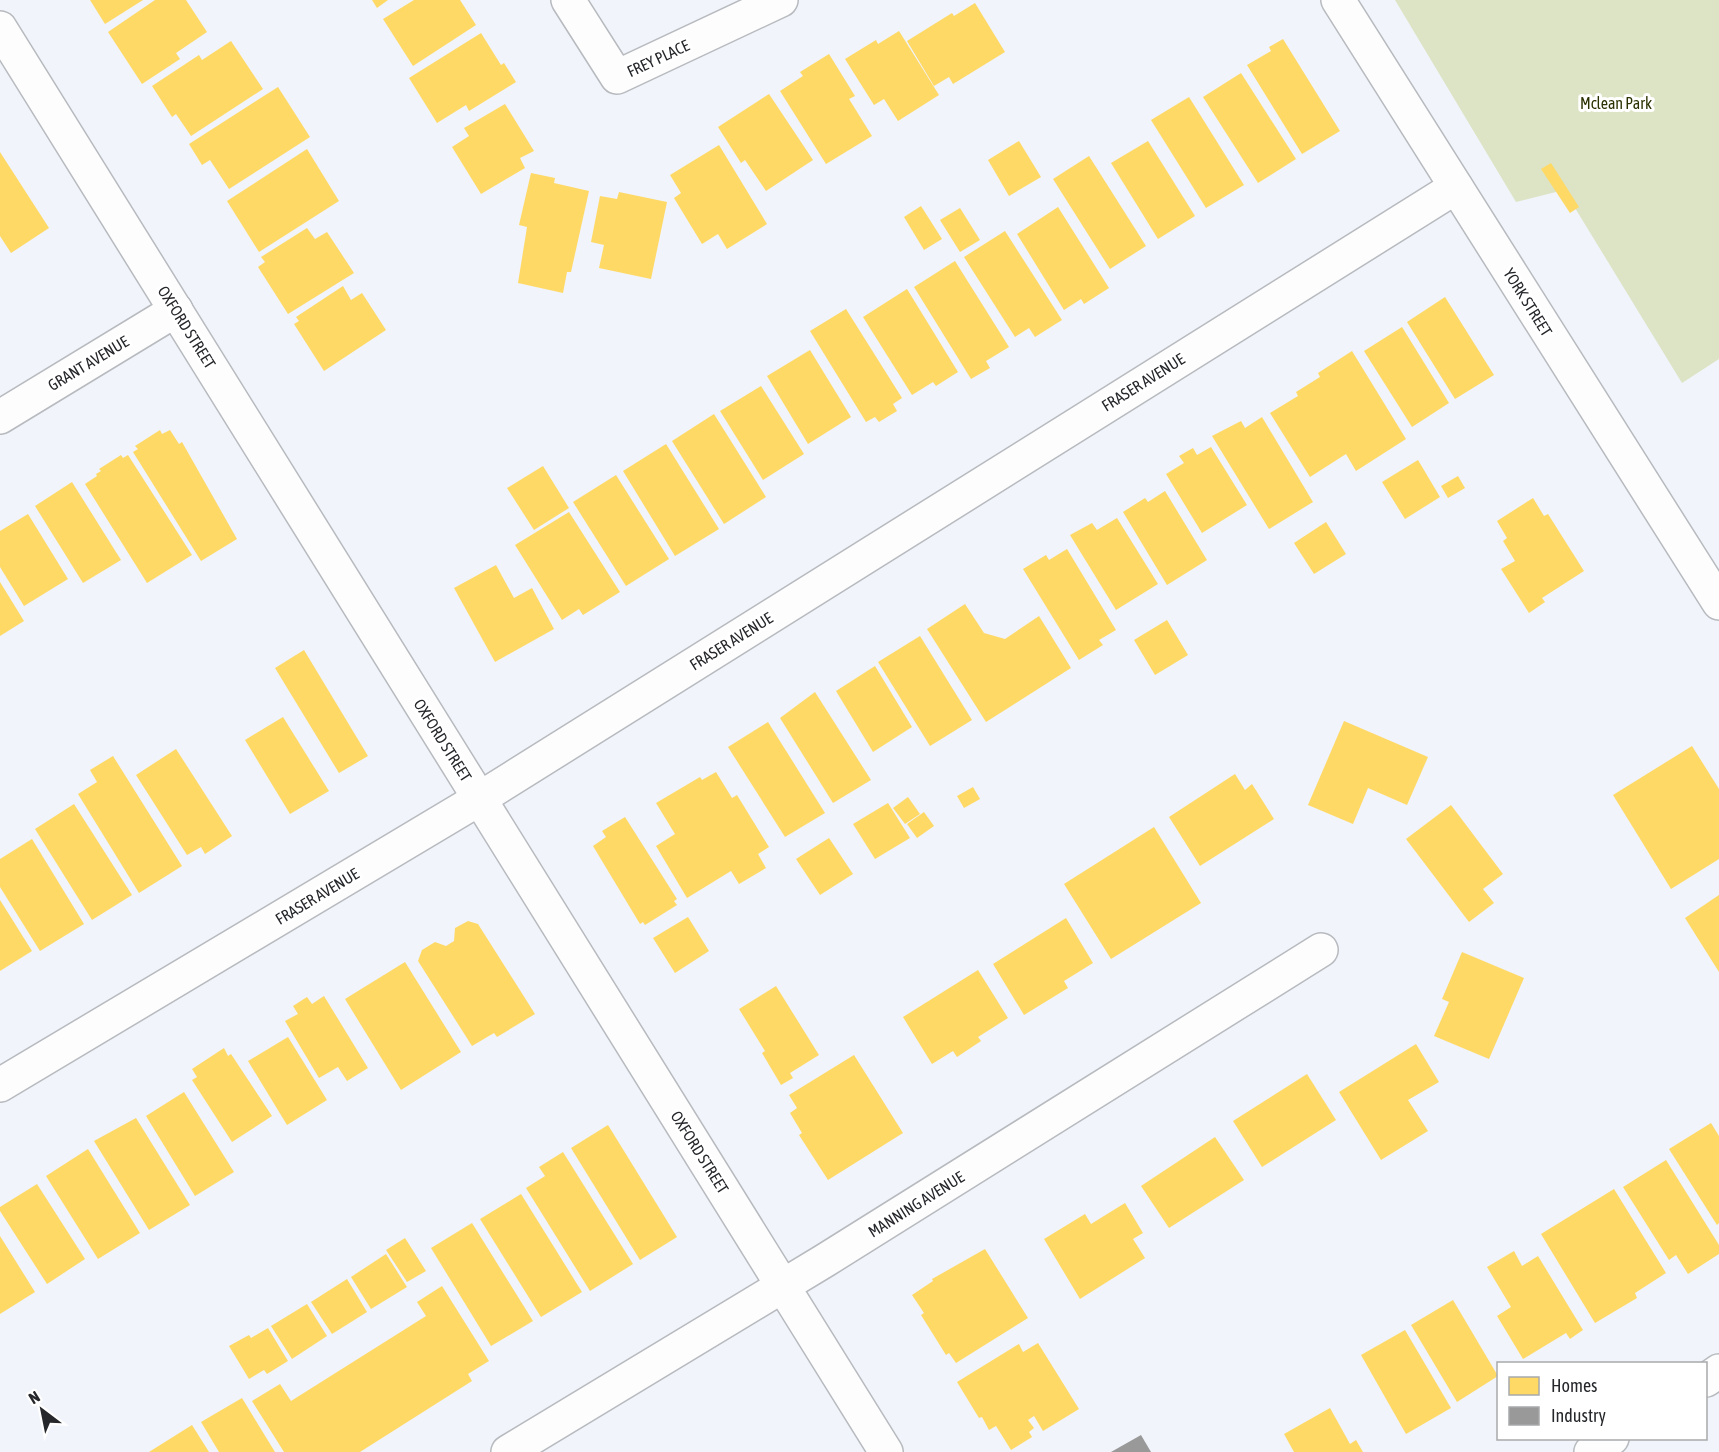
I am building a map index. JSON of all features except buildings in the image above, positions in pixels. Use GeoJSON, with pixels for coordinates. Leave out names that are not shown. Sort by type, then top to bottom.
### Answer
{"type":"FeatureCollection","features":[{"type":"Feature","properties":{"kind":"street","name":"FREY PLACE"},"geometry":{"type":"LineString","coordinates":[[568,0],[617,77],[781,0]]}},
{"type":"Feature","properties":{"kind":"street","name":"YORK STREET"},"geometry":{"type":"LineString","coordinates":[[1338,0],[1719,603]]}},
{"type":"Feature","properties":{"kind":"street","name":"OXFORD STREET"},"geometry":{"type":"LineString","coordinates":[[0,28],[886,1452]]}},
{"type":"Feature","properties":{"kind":"street","name":"FRASER AVENUE"},"geometry":{"type":"LineString","coordinates":[[0,1085],[479,799],[1456,187]]}},
{"type":"Feature","properties":{"kind":"street","name":"GRANT AVENUE"},"geometry":{"type":"LineString","coordinates":[[0,417],[176,310]]}},
{"type":"Feature","properties":{"kind":"street","name":"MANNING AVENUE"},"geometry":{"type":"LineString","coordinates":[[508,1452],[783,1286],[1322,950]]}},
{"type":"Feature","properties":{"kind":"street"},"geometry":{"type":"LineString","coordinates":[[1591,1452],[1609,1440]]}},
{"type":"Feature","properties":{"kind":"green space","name":"Mclean Park"},"geometry":{"type":"Polygon","coordinates":[[[1395,0],[1719,0],[1719,359],[1682,383],[1564,190],[1516,202],[1395,0]]]}}]}
